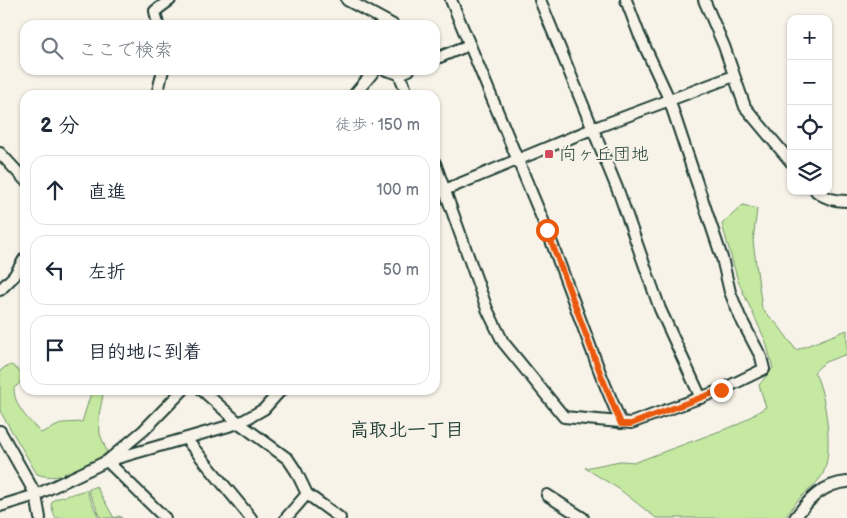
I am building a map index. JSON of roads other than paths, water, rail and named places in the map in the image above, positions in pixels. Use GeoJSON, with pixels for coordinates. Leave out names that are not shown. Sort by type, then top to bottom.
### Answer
{"type":"FeatureCollection","features":[{"type":"Feature","properties":{"kind":"street"},"geometry":{"type":"LineString","coordinates":[[157,20],[155,10],[170,0]]}},
{"type":"Feature","properties":{"kind":"street"},"geometry":{"type":"LineString","coordinates":[[346,0],[384,20]]}},
{"type":"Feature","properties":{"kind":"street"},"geometry":{"type":"LineString","coordinates":[[450,0],[547,230],[621,424]]}},
{"type":"Feature","properties":{"kind":"street"},"geometry":{"type":"LineString","coordinates":[[540,0],[619,193],[660,310],[701,398]]}},
{"type":"Feature","properties":{"kind":"street"},"geometry":{"type":"LineString","coordinates":[[440,176],[487,310],[503,342],[564,417],[631,424],[721,390],[764,369],[761,357],[740,317],[730,292],[722,258],[669,99],[639,34],[626,0]]}},
{"type":"Feature","properties":{"kind":"street"},"geometry":{"type":"LineString","coordinates":[[704,0],[724,46],[745,106],[787,157]]}},
{"type":"Feature","properties":{"kind":"street"},"geometry":{"type":"LineString","coordinates":[[440,57],[469,45]]}},
{"type":"Feature","properties":{"kind":"street"},"geometry":{"type":"LineString","coordinates":[[160,90],[162,75]]}},
{"type":"Feature","properties":{"kind":"street"},"geometry":{"type":"LineString","coordinates":[[358,90],[371,75]]}},
{"type":"Feature","properties":{"kind":"street"},"geometry":{"type":"LineString","coordinates":[[405,75],[407,90]]}},
{"type":"Feature","properties":{"kind":"street"},"geometry":{"type":"LineString","coordinates":[[440,191],[592,129],[734,76]]}},
{"type":"Feature","properties":{"kind":"street"},"geometry":{"type":"LineString","coordinates":[[2,161],[20,176]]}},
{"type":"Feature","properties":{"kind":"street"},"geometry":{"type":"LineString","coordinates":[[820,195],[833,201],[847,201]]}},
{"type":"Feature","properties":{"kind":"street"},"geometry":{"type":"LineString","coordinates":[[0,290],[14,276],[20,266]]}},
{"type":"Feature","properties":{"kind":"street"},"geometry":{"type":"LineString","coordinates":[[107,461],[144,430],[178,395]]}},
{"type":"Feature","properties":{"kind":"street"},"geometry":{"type":"LineString","coordinates":[[208,395],[239,423],[288,459],[307,494],[340,518]]}},
{"type":"Feature","properties":{"kind":"street"},"geometry":{"type":"LineString","coordinates":[[0,506],[36,495],[107,461],[239,423],[264,409],[276,395]]}},
{"type":"Feature","properties":{"kind":"street"},"geometry":{"type":"LineString","coordinates":[[0,432],[36,495],[40,518]]}},
{"type":"Feature","properties":{"kind":"street"},"geometry":{"type":"LineString","coordinates":[[186,439],[252,518]]}},
{"type":"Feature","properties":{"kind":"street"},"geometry":{"type":"LineString","coordinates":[[107,461],[166,518]]}},
{"type":"Feature","properties":{"kind":"street"},"geometry":{"type":"LineString","coordinates":[[795,518],[824,488],[833,483],[847,482]]}},
{"type":"Feature","properties":{"kind":"street"},"geometry":{"type":"LineString","coordinates":[[286,518],[307,494]]}},
{"type":"Feature","properties":{"kind":"street"},"geometry":{"type":"LineString","coordinates":[[547,495],[583,518]]}},
{"type":"Feature","properties":{"kind":"place","name":"向ヶ丘団地"},"geometry":{"type":"Point","coordinates":[549,154]}},
{"type":"Feature","properties":{"kind":"district","name":"高取北一丁目"},"geometry":{"type":"Point","coordinates":[407,429]}}]}
